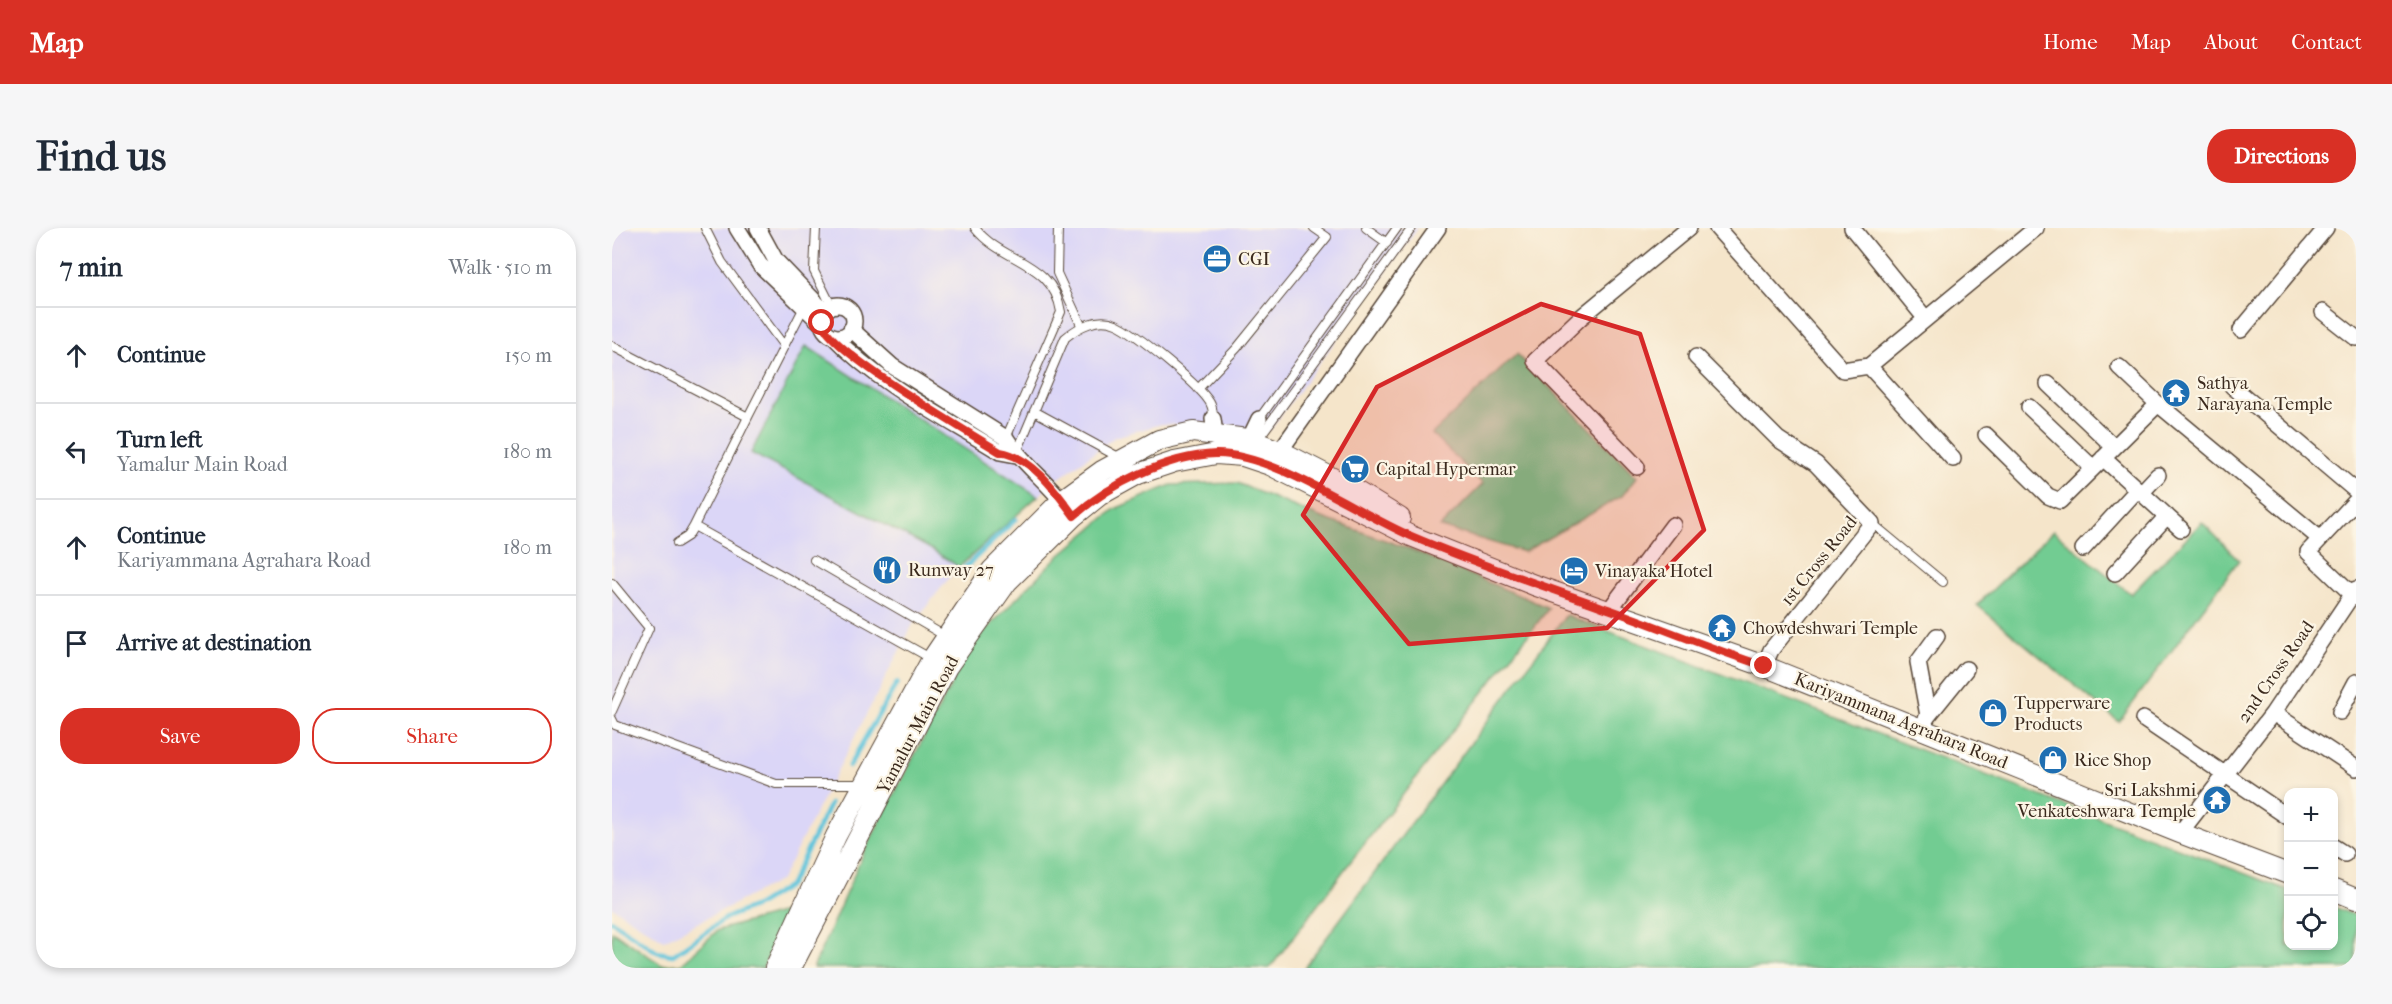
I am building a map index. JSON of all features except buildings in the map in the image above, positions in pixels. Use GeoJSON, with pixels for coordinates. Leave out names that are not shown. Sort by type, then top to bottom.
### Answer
{"type":"FeatureCollection","features":[{"type":"Feature","properties":{"kind":"street"},"geometry":{"type":"LineString","coordinates":[[737,228],[760,265],[804,309],[826,314],[843,306],[850,311],[854,322],[851,330],[845,336],[834,337]]}},
{"type":"Feature","properties":{"kind":"street"},"geometry":{"type":"LineString","coordinates":[[758,228],[776,261],[826,314],[827,333],[834,337],[853,357],[889,383],[1000,452],[1016,455]]}},
{"type":"Feature","properties":{"kind":"street"},"geometry":{"type":"LineString","coordinates":[[1438,228],[1275,458],[1348,486],[1448,549]]}},
{"type":"Feature","properties":{"kind":"street"},"geometry":{"type":"LineString","coordinates":[[1637,467],[1534,362],[1580,318],[1689,228]]}},
{"type":"Feature","properties":{"kind":"street"},"geometry":{"type":"LineString","coordinates":[[1717,228],[1843,370],[1869,366],[2036,228]]}},
{"type":"Feature","properties":{"kind":"street"},"geometry":{"type":"LineString","coordinates":[[1852,228],[1926,319]]}},
{"type":"Feature","properties":{"kind":"street"},"geometry":{"type":"LineString","coordinates":[[2241,330],[2326,228]]}},
{"type":"Feature","properties":{"kind":"street"},"geometry":{"type":"LineString","coordinates":[[2323,312],[2356,338]]}},
{"type":"Feature","properties":{"kind":"street"},"geometry":{"type":"LineString","coordinates":[[851,330],[892,366],[1006,438],[1016,455],[1062,500],[1074,516]]}},
{"type":"Feature","properties":{"kind":"street"},"geometry":{"type":"LineString","coordinates":[[1696,357],[1778,439],[1799,456],[1816,464],[1872,523]]}},
{"type":"Feature","properties":{"kind":"street"},"geometry":{"type":"LineString","coordinates":[[1869,366],[1953,459]]}},
{"type":"Feature","properties":{"kind":"street"},"geometry":{"type":"LineString","coordinates":[[2119,367],[2158,404],[2319,538]]}},
{"type":"Feature","properties":{"kind":"street"},"geometry":{"type":"LineString","coordinates":[[2048,384],[2104,457],[2181,529]]}},
{"type":"Feature","properties":{"kind":"street"},"geometry":{"type":"LineString","coordinates":[[2232,386],[2356,491]]}},
{"type":"Feature","properties":{"kind":"street"},"geometry":{"type":"LineString","coordinates":[[1986,435],[2052,499],[2060,501],[2158,404]]}},
{"type":"Feature","properties":{"kind":"street"},"geometry":{"type":"LineString","coordinates":[[2029,407],[2104,457]]}},
{"type":"Feature","properties":{"kind":"street"},"geometry":{"type":"LineString","coordinates":[[1249,449],[1259,419]]}},
{"type":"Feature","properties":{"kind":"street","name":"Yamalur Main Road"},"geometry":{"type":"LineString","coordinates":[[791,968],[939,663],[946,637],[992,570],[1062,500],[1159,440],[1214,427],[1249,449],[1275,458],[1411,536]]}},
{"type":"Feature","properties":{"kind":"street","name":"Yamalur Main Road"},"geometry":{"type":"LineString","coordinates":[[775,968],[836,836],[864,784],[939,663],[1007,582],[1074,516],[1100,495],[1138,474],[1174,462],[1249,449]]}},
{"type":"Feature","properties":{"kind":"street"},"geometry":{"type":"LineString","coordinates":[[2083,549],[2158,475]]}},
{"type":"Feature","properties":{"kind":"street"},"geometry":{"type":"LineString","coordinates":[[2355,594],[2308,552],[2356,501]]}},
{"type":"Feature","properties":{"kind":"street"},"geometry":{"type":"LineString","coordinates":[[2115,573],[2167,516]]}},
{"type":"Feature","properties":{"kind":"street","name":"1st Cross Road"},"geometry":{"type":"LineString","coordinates":[[1764,666],[1772,650],[1872,523]]}},
{"type":"Feature","properties":{"kind":"street"},"geometry":{"type":"LineString","coordinates":[[1610,609],[1673,525]]}},
{"type":"Feature","properties":{"kind":"street","name":"Kariyammana Agrahara Road"},"geometry":{"type":"LineString","coordinates":[[1411,536],[1534,585],[1610,609],[1924,722],[2180,833],[2284,872]]}},
{"type":"Feature","properties":{"kind":"street","name":"2nd Cross Road"},"geometry":{"type":"LineString","coordinates":[[2180,833],[2273,713],[2355,594]]}},
{"type":"Feature","properties":{"kind":"street"},"geometry":{"type":"LineString","coordinates":[[1924,722],[1918,662],[1937,636]]}},
{"type":"Feature","properties":{"kind":"street"},"geometry":{"type":"LineString","coordinates":[[1924,722],[1966,669]]}},
{"type":"Feature","properties":{"kind":"street"},"geometry":{"type":"LineString","coordinates":[[2340,712],[2356,682]]}},
{"type":"Feature","properties":{"kind":"street"},"geometry":{"type":"LineString","coordinates":[[2273,713],[2356,768]]}},
{"type":"Feature","properties":{"kind":"street"},"geometry":{"type":"LineString","coordinates":[[2143,719],[2284,814]]}},
{"type":"Feature","properties":{"kind":"street"},"geometry":{"type":"LineString","coordinates":[[2338,892],[2356,899]]}},
{"type":"Feature","properties":{"kind":"lane"},"geometry":{"type":"LineString","coordinates":[[705,228],[722,262],[784,346]]}},
{"type":"Feature","properties":{"kind":"lane"},"geometry":{"type":"LineString","coordinates":[[816,228],[814,271],[826,314]]}},
{"type":"Feature","properties":{"kind":"lane"},"geometry":{"type":"LineString","coordinates":[[975,228],[985,240],[1040,272],[1054,289],[1060,312],[1006,438]]}},
{"type":"Feature","properties":{"kind":"lane"},"geometry":{"type":"LineString","coordinates":[[1058,228],[1057,273],[1081,326]]}},
{"type":"Feature","properties":{"kind":"lane"},"geometry":{"type":"LineString","coordinates":[[1198,388],[1237,348],[1327,237],[1314,228]]}},
{"type":"Feature","properties":{"kind":"lane"},"geometry":{"type":"LineString","coordinates":[[1366,228],[1387,243]]}},
{"type":"Feature","properties":{"kind":"lane"},"geometry":{"type":"LineString","coordinates":[[1259,419],[1397,228]]}},
{"type":"Feature","properties":{"kind":"lane"},"geometry":{"type":"LineString","coordinates":[[1249,449],[1413,228]]}},
{"type":"Feature","properties":{"kind":"lane"},"geometry":{"type":"LineString","coordinates":[[677,543],[688,536],[694,526],[804,309]]}},
{"type":"Feature","properties":{"kind":"lane"},"geometry":{"type":"LineString","coordinates":[[1016,455],[1065,338],[1081,326],[1114,323],[1149,346],[1198,388],[1211,404],[1214,427]]}},
{"type":"Feature","properties":{"kind":"lane"},"geometry":{"type":"LineString","coordinates":[[612,346],[748,417]]}},
{"type":"Feature","properties":{"kind":"lane"},"geometry":{"type":"LineString","coordinates":[[1034,411],[1124,460]]}},
{"type":"Feature","properties":{"kind":"lane","name":"1st Cross Road"},"geometry":{"type":"LineString","coordinates":[[1872,523],[1943,582]]}},
{"type":"Feature","properties":{"kind":"lane"},"geometry":{"type":"LineString","coordinates":[[694,526],[939,663]]}},
{"type":"Feature","properties":{"kind":"lane"},"geometry":{"type":"LineString","coordinates":[[814,560],[946,637]]}},
{"type":"Feature","properties":{"kind":"lane"},"geometry":{"type":"LineString","coordinates":[[612,583],[649,628],[612,711]]}},
{"type":"Feature","properties":{"kind":"lane"},"geometry":{"type":"LineString","coordinates":[[612,719],[615,725],[776,784],[864,784]]}},
{"type":"Feature","properties":{"kind":"highlighted area"},"geometry":{"type":"Polygon","coordinates":[[[1541,304],[1640,334],[1704,530],[1607,628],[1409,644],[1303,515],[1377,387],[1541,304]]]}},
{"type":"Feature","properties":{"kind":"shaded area"},"geometry":{"type":"Polygon","coordinates":[[[612,228],[1418,228],[1270,430],[1162,424],[1115,437],[1054,482],[954,572],[914,622],[781,880],[664,940],[612,907],[612,228]]]}},
{"type":"Feature","properties":{"kind":"green space"},"geometry":{"type":"Polygon","coordinates":[[[806,346],[1038,496],[959,567],[929,548],[751,453],[806,346]]]}},
{"type":"Feature","properties":{"kind":"green space"},"geometry":{"type":"Polygon","coordinates":[[[1517,354],[1637,477],[1622,496],[1524,552],[1440,527],[1483,484],[1432,434],[1517,354]]]}},
{"type":"Feature","properties":{"kind":"green space"},"geometry":{"type":"Polygon","coordinates":[[[1237,483],[1317,516],[1410,549],[1549,608],[1270,968],[813,968],[864,852],[973,643],[1053,561],[1115,509],[1171,485],[1237,483]]]}},
{"type":"Feature","properties":{"kind":"green space"},"geometry":{"type":"Polygon","coordinates":[[[2202,522],[2239,560],[2119,722],[1977,605],[2053,531],[2131,594],[2202,522]]]}},
{"type":"Feature","properties":{"kind":"green space"},"geometry":{"type":"Polygon","coordinates":[[[1566,615],[2284,888],[2284,950],[2338,950],[2338,909],[2356,916],[2356,968],[1304,968],[1566,615]]]}},
{"type":"Feature","properties":{"kind":"green space"},"geometry":{"type":"Polygon","coordinates":[[[788,911],[763,968],[612,968],[612,931],[662,965],[681,964],[718,930],[788,911]]]}},
{"type":"Feature","properties":{"kind":"waterway"},"geometry":{"type":"LineString","coordinates":[[958,574],[1016,519]]}},
{"type":"Feature","properties":{"kind":"waterway"},"geometry":{"type":"LineString","coordinates":[[849,766],[897,683]]}},
{"type":"Feature","properties":{"kind":"waterway"},"geometry":{"type":"LineString","coordinates":[[612,921],[657,952],[673,955],[726,918],[758,905],[790,885],[830,804]]}},
{"type":"Feature","properties":{"kind":"place","name":"CGI"},"geometry":{"type":"Point","coordinates":[1217,259]}},
{"type":"Feature","properties":{"kind":"place","name":"Sathya Narayana Temple"},"geometry":{"type":"Point","coordinates":[2176,393]}},
{"type":"Feature","properties":{"kind":"place","name":"Capital Hypermar"},"geometry":{"type":"Point","coordinates":[1355,469]}},
{"type":"Feature","properties":{"kind":"place","name":"Runway 27"},"geometry":{"type":"Point","coordinates":[887,570]}},
{"type":"Feature","properties":{"kind":"place","name":"Vinayaka Hotel"},"geometry":{"type":"Point","coordinates":[1574,571]}},
{"type":"Feature","properties":{"kind":"place","name":"Chowdeshwari Temple"},"geometry":{"type":"Point","coordinates":[1722,628]}},
{"type":"Feature","properties":{"kind":"place","name":"Tupperware Products"},"geometry":{"type":"Point","coordinates":[1993,713]}},
{"type":"Feature","properties":{"kind":"place","name":"Rice Shop"},"geometry":{"type":"Point","coordinates":[2053,760]}},
{"type":"Feature","properties":{"kind":"place","name":"Sri Lakshmi Venkateshwara Temple"},"geometry":{"type":"Point","coordinates":[2217,800]}},
{"type":"Feature","properties":{"kind":"route"},"geometry":{"type":"LineString","coordinates":[[822,323],[827,333],[834,337],[853,357],[889,383],[1000,452],[1016,455],[1051,487],[1074,516],[1100,495],[1138,474],[1174,462],[1215,454],[1243,456],[1270,465],[1411,536],[1534,585],[1610,609],[1764,666]]}}]}
